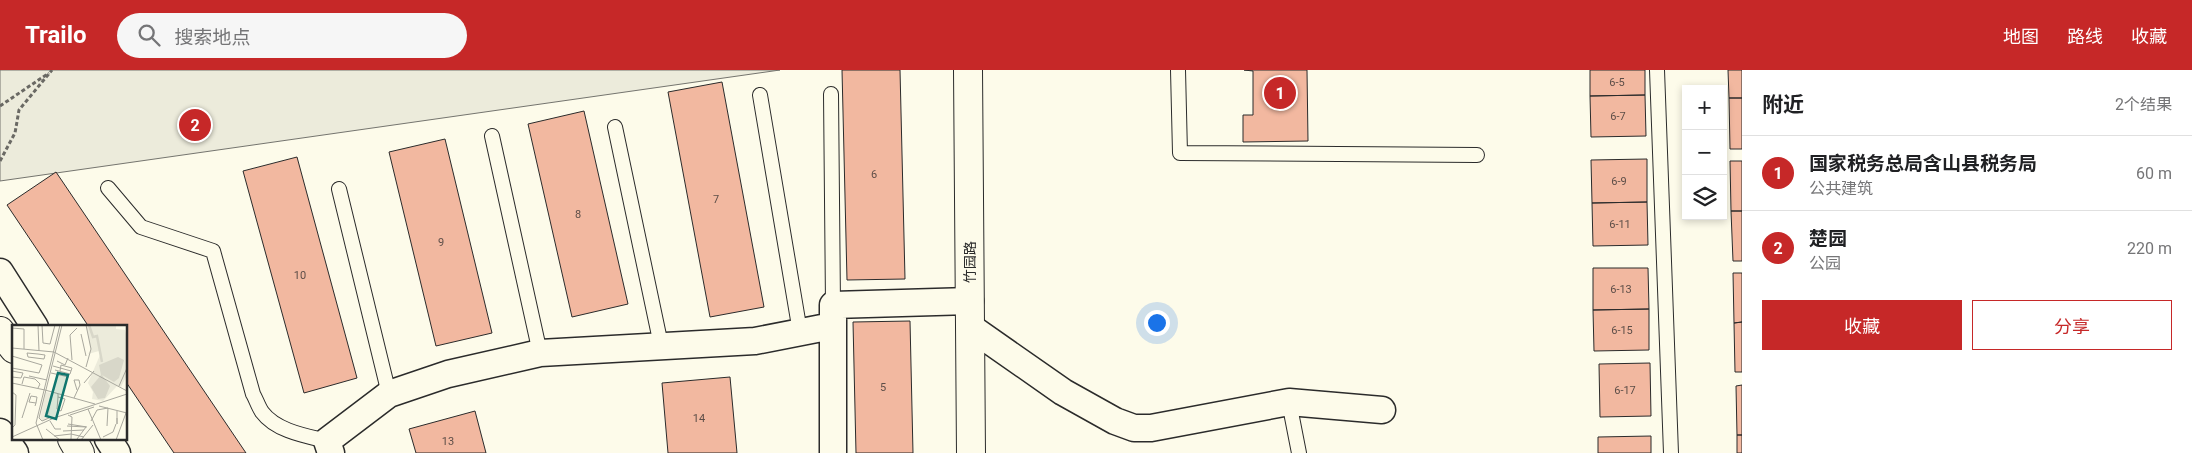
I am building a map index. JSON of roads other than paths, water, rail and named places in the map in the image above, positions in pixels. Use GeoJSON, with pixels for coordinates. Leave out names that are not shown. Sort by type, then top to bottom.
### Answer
{"type":"FeatureCollection","features":[{"type":"Feature","properties":{"kind":"street","name":"竹园路"},"geometry":{"type":"LineString","coordinates":[[968,70],[971,453]]}},
{"type":"Feature","properties":{"kind":"street"},"geometry":{"type":"LineString","coordinates":[[0,272],[34,325]]}},
{"type":"Feature","properties":{"kind":"street"},"geometry":{"type":"LineString","coordinates":[[329,447],[390,394],[448,374],[540,353],[755,341],[800,332],[833,315],[970,314],[1064,392],[1115,421],[1134,428],[1151,428],[1288,402],[1382,410]]}},
{"type":"Feature","properties":{"kind":"street"},"geometry":{"type":"LineString","coordinates":[[832,453],[833,315]]}},
{"type":"Feature","properties":{"kind":"street"},"geometry":{"type":"LineString","coordinates":[[0,331],[12,346]]}},
{"type":"Feature","properties":{"kind":"street"},"geometry":{"type":"LineString","coordinates":[[0,432],[15,453]]}},
{"type":"Feature","properties":{"kind":"street"},"geometry":{"type":"LineString","coordinates":[[73,440],[80,453]]}},
{"type":"Feature","properties":{"kind":"street"},"geometry":{"type":"LineString","coordinates":[[109,440],[117,453]]}},
{"type":"Feature","properties":{"kind":"lane"},"geometry":{"type":"LineString","coordinates":[[1178,70],[1180,152],[1477,155]]}},
{"type":"Feature","properties":{"kind":"lane"},"geometry":{"type":"LineString","coordinates":[[1657,70],[1671,453]]}},
{"type":"Feature","properties":{"kind":"lane"},"geometry":{"type":"LineString","coordinates":[[831,94],[833,315]]}},
{"type":"Feature","properties":{"kind":"lane"},"geometry":{"type":"LineString","coordinates":[[760,95],[800,332]]}},
{"type":"Feature","properties":{"kind":"lane"},"geometry":{"type":"LineString","coordinates":[[615,127],[661,345]]}},
{"type":"Feature","properties":{"kind":"lane"},"geometry":{"type":"LineString","coordinates":[[492,136],[540,353]]}},
{"type":"Feature","properties":{"kind":"lane"},"geometry":{"type":"LineString","coordinates":[[108,188],[141,227],[213,251],[253,394],[262,413],[276,424],[329,447]]}},
{"type":"Feature","properties":{"kind":"lane"},"geometry":{"type":"LineString","coordinates":[[339,189],[390,394]]}},
{"type":"Feature","properties":{"kind":"lane"},"geometry":{"type":"LineString","coordinates":[[1288,402],[1299,453]]}},
{"type":"Feature","properties":{"kind":"place","name":"国家税务总局含山县税务局"},"geometry":{"type":"Point","coordinates":[1280,93]}},
{"type":"Feature","properties":{"kind":"place","name":"楚园"},"geometry":{"type":"Point","coordinates":[195,125]}}]}
